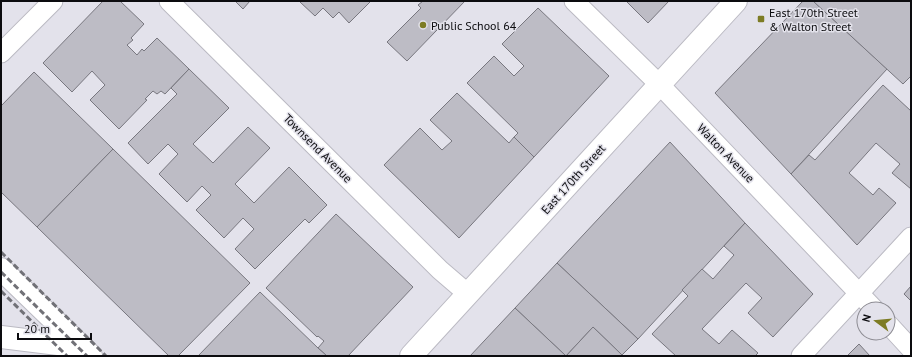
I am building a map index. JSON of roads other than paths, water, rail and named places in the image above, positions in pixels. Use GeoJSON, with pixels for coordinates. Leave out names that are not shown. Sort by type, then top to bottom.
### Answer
{"type":"FeatureCollection","features":[{"type":"Feature","properties":{"kind":"street"},"geometry":{"type":"LineString","coordinates":[[1,53],[53,1]]}},
{"type":"Feature","properties":{"kind":"street","name":"Townsend Avenue"},"geometry":{"type":"LineString","coordinates":[[169,1],[440,270],[468,294]]}},
{"type":"Feature","properties":{"kind":"street","name":"Walton Avenue"},"geometry":{"type":"LineString","coordinates":[[574,1],[660,85],[866,301]]}},
{"type":"Feature","properties":{"kind":"street","name":"East 170th Street"},"geometry":{"type":"LineString","coordinates":[[411,356],[736,1]]}},
{"type":"Feature","properties":{"kind":"street"},"geometry":{"type":"LineString","coordinates":[[801,356],[911,237]]}},
{"type":"Feature","properties":{"kind":"street"},"geometry":{"type":"LineString","coordinates":[[1,269],[81,353]]}},
{"type":"Feature","properties":{"kind":"street"},"geometry":{"type":"LineString","coordinates":[[896,333],[911,349]]}},
{"type":"Feature","properties":{"kind":"street"},"geometry":{"type":"LineString","coordinates":[[1,337],[81,353]]}},
{"type":"Feature","properties":{"kind":"railway"},"geometry":{"type":"LineString","coordinates":[[1,252],[106,356]]}},
{"type":"Feature","properties":{"kind":"railway"},"geometry":{"type":"LineString","coordinates":[[1,272],[87,356]]}},
{"type":"Feature","properties":{"kind":"railway"},"geometry":{"type":"LineString","coordinates":[[1,291],[67,356]]}},
{"type":"Feature","properties":{"kind":"place","name":"East 170th Street & Walton Street"},"geometry":{"type":"Point","coordinates":[761,19]}},
{"type":"Feature","properties":{"kind":"place","name":"Public School 64"},"geometry":{"type":"Point","coordinates":[423,25]}}]}
